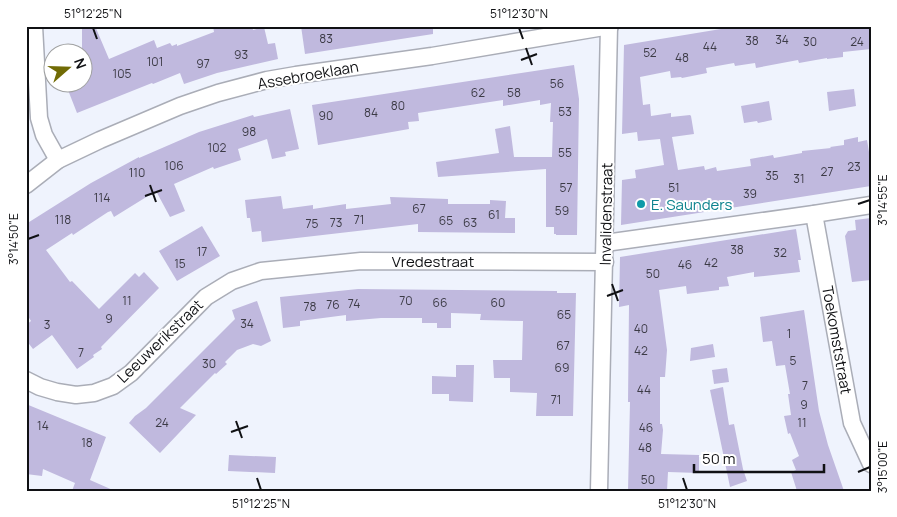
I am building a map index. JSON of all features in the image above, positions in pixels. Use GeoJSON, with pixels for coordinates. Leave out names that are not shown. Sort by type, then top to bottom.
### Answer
{"type":"FeatureCollection","features":[{"type":"Feature","properties":{"kind":"street"},"geometry":{"type":"LineString","coordinates":[[34,26],[39,118],[44,135],[58,160]]}},
{"type":"Feature","properties":{"kind":"street","name":"Assebroeklaan"},"geometry":{"type":"LineString","coordinates":[[26,185],[58,160],[180,106],[218,93],[267,80],[296,75],[432,56],[610,26]]}},
{"type":"Feature","properties":{"kind":"street","name":"Invalidenstraat"},"geometry":{"type":"LineString","coordinates":[[600,491],[610,26]]}},
{"type":"Feature","properties":{"kind":"street"},"geometry":{"type":"LineString","coordinates":[[605,243],[871,205]]}},
{"type":"Feature","properties":{"kind":"street","name":"Toekomststraat"},"geometry":{"type":"LineString","coordinates":[[814,214],[852,423],[871,464]]}},
{"type":"Feature","properties":{"kind":"street","name":"Vredestraat"},"geometry":{"type":"LineString","coordinates":[[261,271],[361,261],[605,262]]}},
{"type":"Feature","properties":{"kind":"street","name":"Leeuwerikstraat"},"geometry":{"type":"LineString","coordinates":[[26,380],[40,387],[76,395],[94,393],[113,386],[131,372],[206,297],[232,281],[261,271]]}},
{"type":"Feature","properties":{"kind":"building"},"geometry":{"type":"Polygon","coordinates":[[[82,26],[95,26],[109,59],[154,40],[157,48],[170,43],[172,46],[177,44],[177,46],[214,32],[213,26],[252,26],[253,30],[264,27],[268,44],[275,43],[278,59],[217,73],[184,84],[180,73],[77,113],[69,92],[92,92],[92,42],[82,42],[82,26]]]}},
{"type":"Feature","properties":{"kind":"building"},"geometry":{"type":"Polygon","coordinates":[[[301,26],[433,26],[433,34],[305,54],[301,26]]]}},
{"type":"Feature","properties":{"kind":"building"},"geometry":{"type":"Polygon","coordinates":[[[739,26],[871,26],[871,49],[843,52],[843,57],[799,63],[798,60],[756,68],[755,63],[735,66],[734,63],[706,68],[707,73],[682,78],[671,78],[670,71],[640,77],[643,105],[650,104],[651,116],[671,113],[671,117],[691,116],[694,134],[672,137],[678,170],[704,166],[705,170],[716,167],[717,171],[751,166],[750,159],[773,155],[774,158],[802,153],[802,151],[831,148],[844,145],[844,140],[858,137],[858,142],[867,140],[871,164],[871,186],[621,225],[622,180],[636,178],[635,170],[664,165],[660,139],[638,141],[637,132],[622,134],[624,45],[739,26]]]}},
{"type":"Feature","properties":{"kind":"building"},"geometry":{"type":"Polygon","coordinates":[[[574,65],[579,99],[577,235],[556,235],[554,234],[554,227],[546,227],[546,169],[438,177],[436,162],[499,153],[495,129],[510,126],[514,157],[552,157],[553,122],[550,122],[551,103],[540,105],[540,100],[503,106],[503,100],[418,113],[419,121],[408,122],[409,129],[318,145],[312,105],[574,65]]]}},
{"type":"Feature","properties":{"kind":"building"},"geometry":{"type":"Polygon","coordinates":[[[854,89],[856,106],[829,111],[827,92],[854,89]]]}},
{"type":"Feature","properties":{"kind":"building"},"geometry":{"type":"Polygon","coordinates":[[[769,101],[772,120],[744,123],[741,106],[769,101]]]}},
{"type":"Feature","properties":{"kind":"building"},"geometry":{"type":"Polygon","coordinates":[[[290,109],[299,149],[285,152],[286,156],[272,159],[267,139],[238,149],[241,160],[214,169],[213,167],[174,184],[185,211],[170,217],[156,191],[114,217],[111,211],[108,212],[46,250],[70,282],[72,281],[99,309],[135,273],[139,277],[144,272],[159,288],[101,347],[102,349],[93,355],[94,357],[77,369],[52,335],[33,349],[26,340],[26,325],[31,321],[26,313],[26,224],[91,183],[139,157],[199,132],[253,115],[254,117],[290,109]]]}},
{"type":"Feature","properties":{"kind":"building"},"geometry":{"type":"Polygon","coordinates":[[[281,196],[283,209],[313,205],[313,209],[346,204],[346,209],[391,204],[390,197],[448,199],[448,204],[490,204],[490,200],[506,201],[505,218],[515,218],[515,233],[418,232],[418,224],[262,242],[261,231],[252,232],[250,218],[247,218],[245,200],[281,196]]]}},
{"type":"Feature","properties":{"kind":"building"},"geometry":{"type":"Polygon","coordinates":[[[871,218],[871,255],[869,256],[871,280],[852,282],[845,236],[848,231],[856,230],[855,220],[871,218]]]}},
{"type":"Feature","properties":{"kind":"building"},"geometry":{"type":"Polygon","coordinates":[[[202,226],[220,256],[177,281],[159,251],[202,226]]]}},
{"type":"Feature","properties":{"kind":"building"},"geometry":{"type":"Polygon","coordinates":[[[796,229],[801,260],[798,260],[800,272],[754,277],[754,272],[727,277],[729,286],[719,287],[719,290],[687,294],[686,286],[659,290],[667,350],[665,377],[660,377],[660,424],[662,424],[663,430],[661,454],[699,455],[699,473],[668,472],[667,491],[628,491],[630,402],[628,402],[629,305],[619,307],[620,257],[796,229]]]}},
{"type":"Feature","properties":{"kind":"building"},"geometry":{"type":"Polygon","coordinates":[[[358,289],[557,291],[557,293],[576,293],[573,416],[536,416],[537,393],[510,392],[510,378],[494,378],[493,360],[522,360],[523,321],[480,320],[481,314],[451,313],[451,328],[437,328],[437,323],[422,323],[422,318],[381,318],[346,321],[346,315],[300,321],[300,326],[283,328],[280,297],[358,289]]]}},
{"type":"Feature","properties":{"kind":"building"},"geometry":{"type":"Polygon","coordinates":[[[257,301],[271,341],[261,346],[253,344],[237,350],[225,362],[227,364],[215,373],[180,408],[196,415],[160,453],[129,423],[235,319],[232,310],[257,301]]]}},
{"type":"Feature","properties":{"kind":"building"},"geometry":{"type":"Polygon","coordinates":[[[804,310],[819,411],[828,445],[844,491],[797,491],[791,472],[796,470],[792,460],[799,456],[790,433],[788,434],[784,416],[791,415],[788,394],[790,394],[785,365],[776,366],[772,341],[763,342],[760,317],[804,310]]]}},
{"type":"Feature","properties":{"kind":"building"},"geometry":{"type":"Polygon","coordinates":[[[713,344],[715,357],[690,361],[691,348],[713,344]]]}},
{"type":"Feature","properties":{"kind":"building"},"geometry":{"type":"Polygon","coordinates":[[[456,365],[474,365],[473,402],[449,401],[449,394],[432,394],[432,376],[456,377],[456,365]]]}},
{"type":"Feature","properties":{"kind":"building"},"geometry":{"type":"Polygon","coordinates":[[[727,368],[729,382],[714,384],[712,370],[727,368]]]}},
{"type":"Feature","properties":{"kind":"building"},"geometry":{"type":"Polygon","coordinates":[[[723,387],[729,425],[734,424],[747,481],[730,487],[710,390],[723,387]]]}},
{"type":"Feature","properties":{"kind":"building"},"geometry":{"type":"Polygon","coordinates":[[[26,404],[106,437],[90,480],[115,491],[72,491],[75,483],[43,469],[42,476],[26,474],[26,404]]]}},
{"type":"Feature","properties":{"kind":"building"},"geometry":{"type":"Polygon","coordinates":[[[229,455],[276,457],[275,473],[228,471],[229,455]]]}},
{"type":"Feature","properties":{"kind":"place","name":"E. Saunders"},"geometry":{"type":"Point","coordinates":[641,204]}}]}
